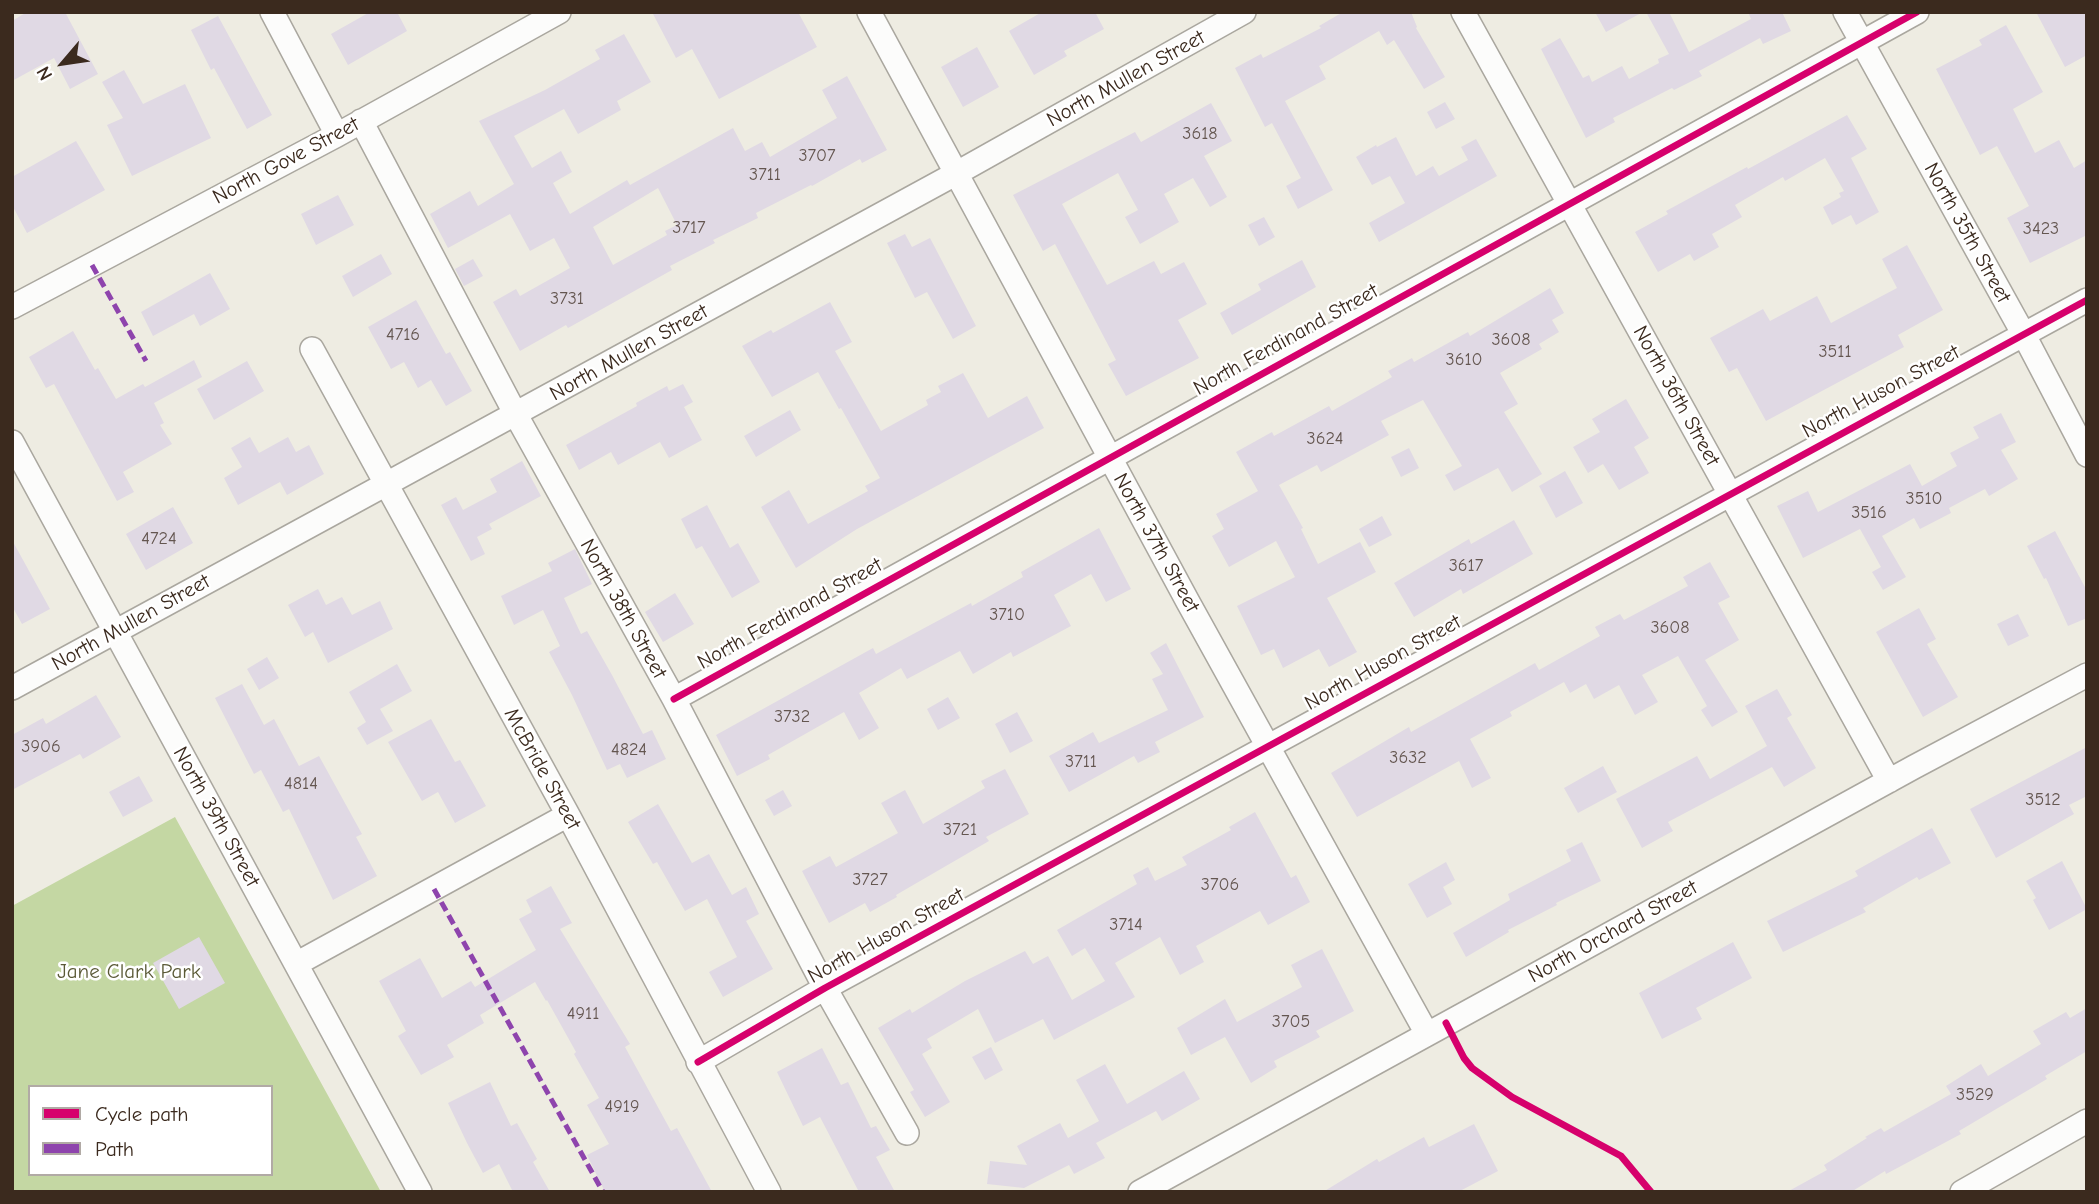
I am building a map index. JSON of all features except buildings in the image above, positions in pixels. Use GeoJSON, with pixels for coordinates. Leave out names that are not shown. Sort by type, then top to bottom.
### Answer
{"type":"FeatureCollection","features":[{"type":"Feature","properties":{"kind":"street"},"geometry":{"type":"LineString","coordinates":[[272,12],[337,135]]}},
{"type":"Feature","properties":{"kind":"street","name":"North Gove Street"},"geometry":{"type":"LineString","coordinates":[[12,307],[337,135],[559,12]]}},
{"type":"Feature","properties":{"kind":"street","name":"North 37th Street"},"geometry":{"type":"LineString","coordinates":[[869,12],[1109,457],[1427,1034]]}},
{"type":"Feature","properties":{"kind":"street","name":"North Mullen Street"},"geometry":{"type":"LineString","coordinates":[[12,688],[516,415],[1244,12]]}},
{"type":"Feature","properties":{"kind":"street","name":"North 36th Street"},"geometry":{"type":"LineString","coordinates":[[1463,12],[1889,780]]}},
{"type":"Feature","properties":{"kind":"street","name":"North 35th Street"},"geometry":{"type":"LineString","coordinates":[[1845,12],[2024,335],[2087,455]]}},
{"type":"Feature","properties":{"kind":"street","name":"North Ferdinand Street"},"geometry":{"type":"LineString","coordinates":[[674,699],[1916,12]]}},
{"type":"Feature","properties":{"kind":"street","name":"North 38th Street"},"geometry":{"type":"LineString","coordinates":[[361,121],[516,415],[674,699],[825,988],[907,1133]]}},
{"type":"Feature","properties":{"kind":"street","name":"North Huson Street"},"geometry":{"type":"LineString","coordinates":[[698,1062],[825,988],[2087,300]]}},
{"type":"Feature","properties":{"kind":"street","name":"McBride Street"},"geometry":{"type":"LineString","coordinates":[[312,349],[568,815],[769,1192]]}},
{"type":"Feature","properties":{"kind":"street","name":"North 39th Street"},"geometry":{"type":"LineString","coordinates":[[12,442],[420,1192]]}},
{"type":"Feature","properties":{"kind":"street","name":"North Orchard Street"},"geometry":{"type":"LineString","coordinates":[[1140,1192],[1889,780],[2087,675]]}},
{"type":"Feature","properties":{"kind":"street"},"geometry":{"type":"LineString","coordinates":[[296,964],[568,815]]}},
{"type":"Feature","properties":{"kind":"street"},"geometry":{"type":"LineString","coordinates":[[1962,1192],[2087,1121]]}},
{"type":"Feature","properties":{"kind":"green space","name":"Jane Clark Park"},"geometry":{"type":"Polygon","coordinates":[[[175,817],[381,1192],[12,1192],[12,906],[175,817]]]}},
{"type":"Feature","properties":{"kind":"marked path"},"geometry":{"type":"LineString","coordinates":[[92,265],[146,361]]}},
{"type":"Feature","properties":{"kind":"marked path"},"geometry":{"type":"LineString","coordinates":[[434,889],[603,1192]]}},
{"type":"Feature","properties":{"kind":"cycle path"},"geometry":{"type":"LineString","coordinates":[[674,699],[1917,12]]}},
{"type":"Feature","properties":{"kind":"cycle path"},"geometry":{"type":"LineString","coordinates":[[698,1062],[825,988],[2087,300]]}},
{"type":"Feature","properties":{"kind":"cycle path"},"geometry":{"type":"LineString","coordinates":[[1446,1023],[1472,1068],[1512,1097],[1621,1156],[1651,1192]]}}]}
